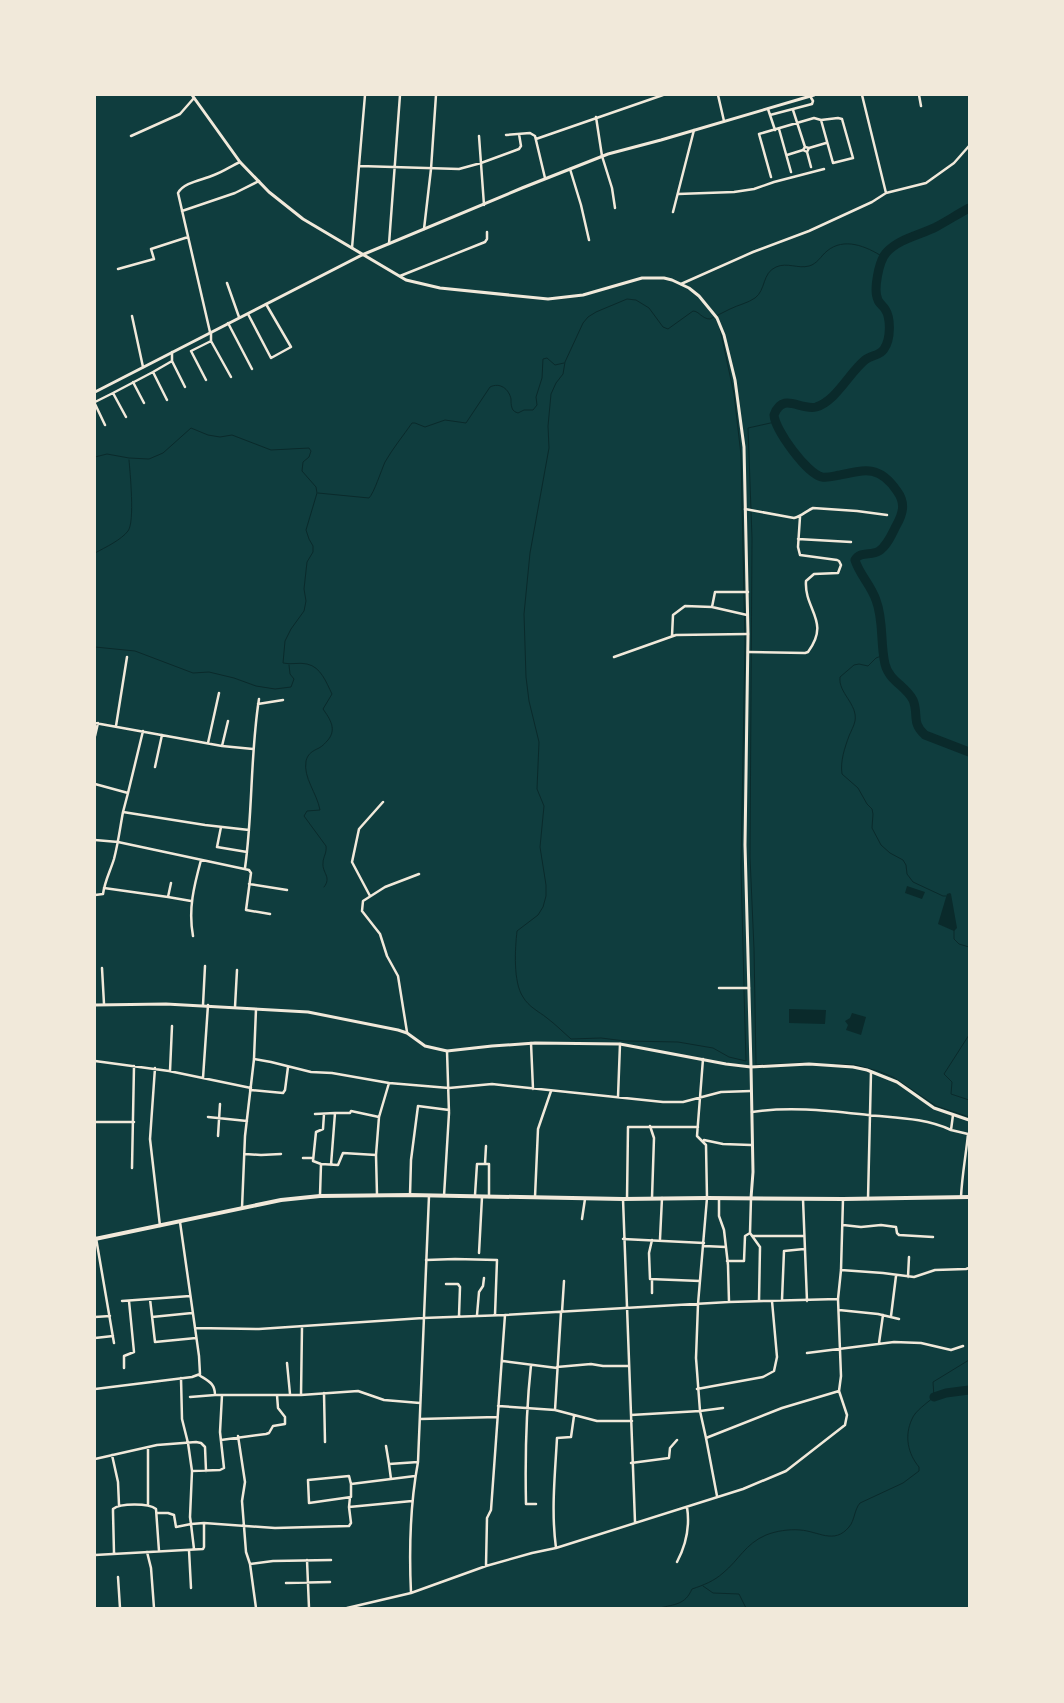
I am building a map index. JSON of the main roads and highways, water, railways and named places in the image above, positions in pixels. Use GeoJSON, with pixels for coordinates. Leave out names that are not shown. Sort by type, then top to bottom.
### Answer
{"type":"FeatureCollection","features":[{"type":"Feature","properties":{"kind":"main road"},"geometry":{"type":"LineString","coordinates":[[96,1239],[242,1208],[302,1197],[320,1196],[410,1195],[585,1199],[969,1197]]}},
{"type":"Feature","properties":{"kind":"water"},"geometry":{"type":"Polygon","coordinates":[[[907,886],[925,892],[922,899],[905,893],[907,886]]]}},
{"type":"Feature","properties":{"kind":"water"},"geometry":{"type":"Polygon","coordinates":[[[950,893],[957,928],[954,931],[938,924],[947,894],[950,893]]]}},
{"type":"Feature","properties":{"kind":"water"},"geometry":{"type":"Polygon","coordinates":[[[789,1009],[826,1010],[825,1024],[789,1023],[789,1009]]]}},
{"type":"Feature","properties":{"kind":"water"},"geometry":{"type":"Polygon","coordinates":[[[852,1013],[866,1017],[861,1035],[846,1030],[848,1025],[845,1021],[850,1018],[852,1013]]]}},
{"type":"Feature","properties":{"kind":"waterway"},"geometry":{"type":"LineString","coordinates":[[969,208],[936,227],[897,244],[883,257],[876,290],[878,300],[887,313],[889,334],[882,351],[865,360],[836,393],[823,404],[810,408],[787,403],[782,404],[774,415],[780,431],[800,460],[816,474],[826,477],[858,471],[872,471],[885,477],[900,495],[902,513],[887,543],[879,551],[857,557],[855,560],[874,595],[878,608],[887,670],[913,700],[918,726],[925,735],[969,752]]}},
{"type":"Feature","properties":{"kind":"waterway"},"geometry":{"type":"LineString","coordinates":[[744,990],[746,1061],[729,1057],[713,1048],[678,1042],[625,1041],[601,1038],[571,1039],[528,1004],[520,991],[516,974],[517,931],[538,915],[543,907],[546,896],[540,847],[544,806],[537,789],[539,742],[529,701],[526,677],[524,614],[530,553],[549,448],[548,426],[551,394],[563,374],[565,362],[583,323],[596,312],[627,299],[636,300],[649,308],[663,327],[668,329],[693,311],[710,319],[749,301],[758,295],[768,273],[776,267],[784,265],[805,267],[812,265],[827,251],[841,244],[869,249],[883,257]]}},
{"type":"Feature","properties":{"kind":"waterway"},"geometry":{"type":"LineString","coordinates":[[720,329],[734,394],[741,455],[745,643],[741,867],[744,986]]}},
{"type":"Feature","properties":{"kind":"waterway"},"geometry":{"type":"LineString","coordinates":[[318,493],[369,498],[385,462],[412,423],[425,427],[445,420],[466,423],[490,387],[497,385],[506,389],[510,395],[511,405],[515,412],[533,410],[537,405],[536,397],[542,378],[543,359],[547,358],[555,365],[564,363]]}},
{"type":"Feature","properties":{"kind":"waterway"},"geometry":{"type":"LineString","coordinates":[[775,422],[748,428],[752,538],[750,857],[756,1065],[803,1063]]}},
{"type":"Feature","properties":{"kind":"waterway"},"geometry":{"type":"LineString","coordinates":[[95,457],[107,454],[149,459],[163,453],[191,428],[208,435],[220,437],[232,435],[271,450],[309,448],[311,451],[309,457],[303,462],[302,471],[316,487],[317,493],[306,530],[313,546],[313,552],[307,562],[304,611],[285,641],[283,663],[304,663],[316,668],[332,694],[323,709],[332,724],[331,736],[323,745],[309,754],[306,761],[306,773],[320,810],[307,811],[304,816],[326,846],[323,866],[327,880],[324,887]]}},
{"type":"Feature","properties":{"kind":"waterway"},"geometry":{"type":"LineString","coordinates":[[95,553],[121,537],[128,531],[130,526],[132,497],[129,460]]}},
{"type":"Feature","properties":{"kind":"waterway"},"geometry":{"type":"LineString","coordinates":[[95,647],[135,651],[193,673],[209,672],[256,686],[275,689],[291,687],[294,679],[290,674],[289,665]]}},
{"type":"Feature","properties":{"kind":"waterway"},"geometry":{"type":"LineString","coordinates":[[884,655],[876,658],[868,666],[854,665],[840,677],[840,683],[854,709],[855,715],[855,723],[843,754],[842,774],[858,788],[872,809],[872,828],[881,845],[890,853],[903,860],[906,865],[907,874],[913,882],[946,896]]}},
{"type":"Feature","properties":{"kind":"waterway"},"geometry":{"type":"LineString","coordinates":[[954,930],[954,939],[959,944],[969,947]]}},
{"type":"Feature","properties":{"kind":"waterway"},"geometry":{"type":"LineString","coordinates":[[969,1035],[944,1074],[952,1082],[951,1094],[969,1100]]}},
{"type":"Feature","properties":{"kind":"waterway"},"geometry":{"type":"LineString","coordinates":[[835,1064],[855,1065],[878,1071],[893,1077],[936,1106],[969,1117]]}},
{"type":"Feature","properties":{"kind":"waterway"},"geometry":{"type":"LineString","coordinates":[[660,1608],[683,1601],[692,1589],[716,1578],[729,1568],[753,1543],[766,1535],[778,1531],[791,1530],[807,1531],[826,1536],[838,1535],[843,1532],[851,1524],[860,1503],[903,1483],[919,1471],[919,1467],[908,1445],[908,1432],[912,1419],[918,1410],[934,1397],[933,1382],[969,1360]]}},
{"type":"Feature","properties":{"kind":"waterway"},"geometry":{"type":"LineString","coordinates":[[934,1397],[946,1393],[969,1390]]}},
{"type":"Feature","properties":{"kind":"waterway"},"geometry":{"type":"LineString","coordinates":[[703,1586],[713,1593],[739,1594],[746,1608]]}}]}
